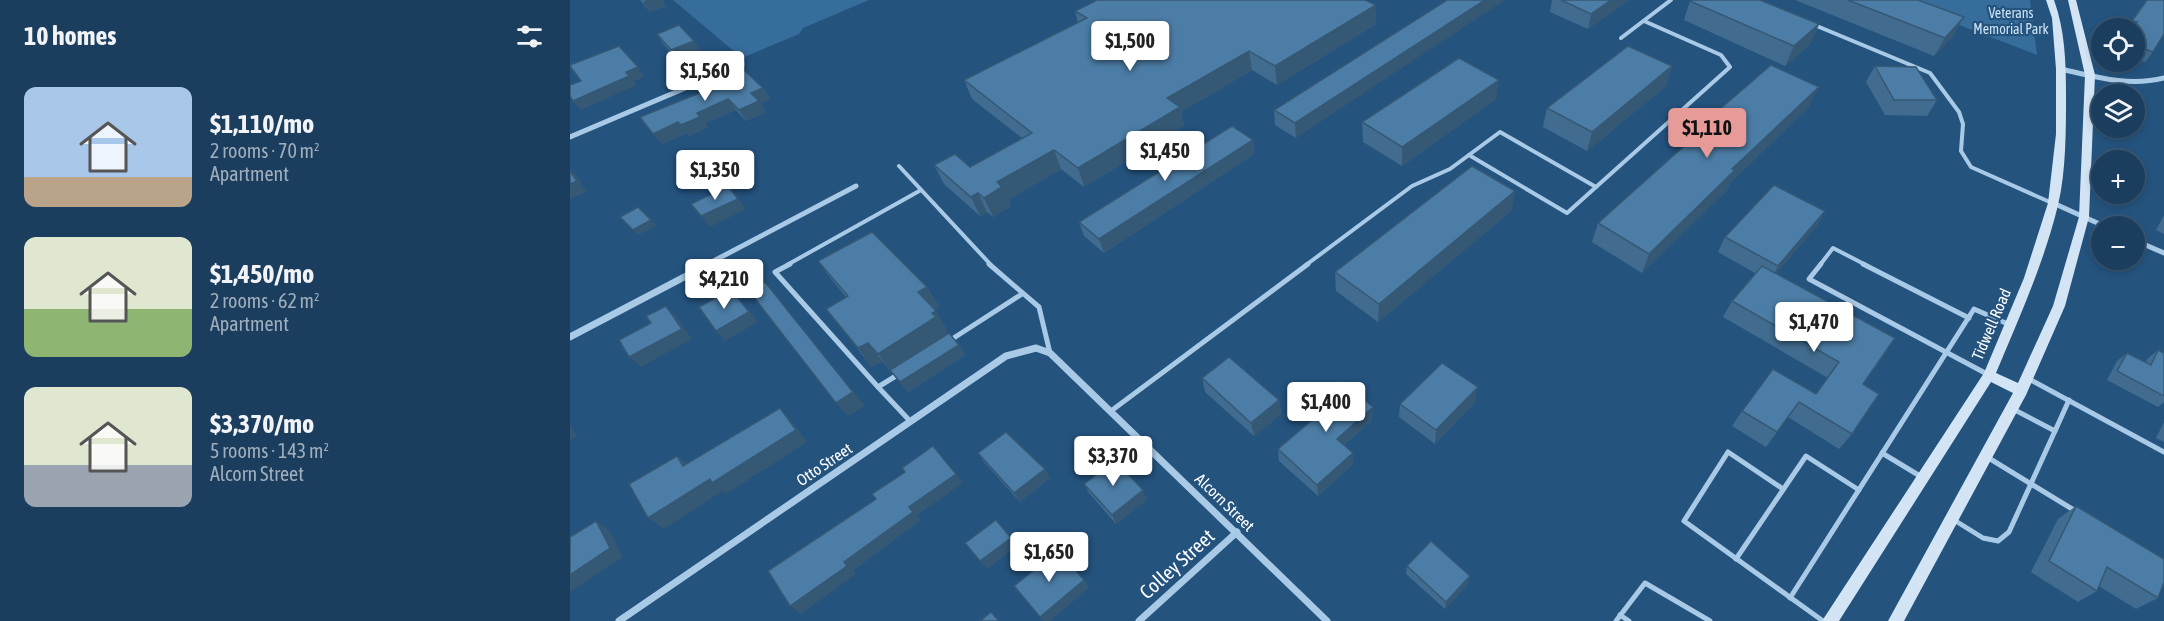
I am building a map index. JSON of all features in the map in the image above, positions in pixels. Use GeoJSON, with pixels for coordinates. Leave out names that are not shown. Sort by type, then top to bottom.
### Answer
{"type":"FeatureCollection","features":[{"type":"Feature","properties":{"kind":"main road","name":"Tidwell Road"},"geometry":{"type":"LineString","coordinates":[[1830,621],[1989,375],[2030,278],[2053,203],[2061,134],[2061,69],[2056,18],[2050,0]]}},
{"type":"Feature","properties":{"kind":"main road"},"geometry":{"type":"LineString","coordinates":[[1896,621],[2021,391],[2059,306],[2084,217],[2090,75],[2072,0]]}},
{"type":"Feature","properties":{"kind":"main road"},"geometry":{"type":"LineString","coordinates":[[1989,375],[2021,391]]}},
{"type":"Feature","properties":{"kind":"street"},"geometry":{"type":"LineString","coordinates":[[570,137],[742,64]]}},
{"type":"Feature","properties":{"kind":"street"},"geometry":{"type":"LineString","coordinates":[[2061,69],[2134,82],[2164,78]]}},
{"type":"Feature","properties":{"kind":"street"},"geometry":{"type":"LineString","coordinates":[[570,337],[856,186]]}},
{"type":"Feature","properties":{"kind":"street"},"geometry":{"type":"LineString","coordinates":[[2053,203],[2091,220]]}},
{"type":"Feature","properties":{"kind":"street"},"geometry":{"type":"LineString","coordinates":[[2145,245],[2164,254]]}},
{"type":"Feature","properties":{"kind":"street","name":"Otto Street"},"geometry":{"type":"LineString","coordinates":[[619,621],[1006,356],[1021,350],[1036,348],[1050,354]]}},
{"type":"Feature","properties":{"kind":"street","name":"Alcorn Street"},"geometry":{"type":"LineString","coordinates":[[1050,354],[1327,621]]}},
{"type":"Feature","properties":{"kind":"street","name":"Colley Street"},"geometry":{"type":"LineString","coordinates":[[1139,621],[1237,532]]}},
{"type":"Feature","properties":{"kind":"lane"},"geometry":{"type":"LineString","coordinates":[[1621,38],[1671,0]]}},
{"type":"Feature","properties":{"kind":"lane"},"geometry":{"type":"LineString","coordinates":[[1469,155],[1567,213],[1730,67],[1721,55],[1644,21]]}},
{"type":"Feature","properties":{"kind":"lane"},"geometry":{"type":"LineString","coordinates":[[1809,22],[1930,73],[1940,82],[1962,118],[1960,150],[1963,158],[1971,166],[2053,203]]}},
{"type":"Feature","properties":{"kind":"lane"},"geometry":{"type":"LineString","coordinates":[[1111,411],[1412,186],[1450,169],[1500,132],[1596,187]]}},
{"type":"Feature","properties":{"kind":"lane"},"geometry":{"type":"LineString","coordinates":[[899,166],[995,270],[1039,308],[1050,354]]}},
{"type":"Feature","properties":{"kind":"lane"},"geometry":{"type":"LineString","coordinates":[[910,421],[775,272],[921,190]]}},
{"type":"Feature","properties":{"kind":"lane"},"geometry":{"type":"LineString","coordinates":[[1969,318],[1833,248],[1809,279],[1989,375]]}},
{"type":"Feature","properties":{"kind":"lane"},"geometry":{"type":"LineString","coordinates":[[946,344],[1022,294]]}},
{"type":"Feature","properties":{"kind":"lane"},"geometry":{"type":"LineString","coordinates":[[1790,598],[1974,309],[2010,325]]}},
{"type":"Feature","properties":{"kind":"lane"},"geometry":{"type":"LineString","coordinates":[[878,387],[907,368]]}},
{"type":"Feature","properties":{"kind":"lane"},"geometry":{"type":"LineString","coordinates":[[2027,378],[2164,452]]}},
{"type":"Feature","properties":{"kind":"lane"},"geometry":{"type":"LineString","coordinates":[[1952,519],[1983,538],[1998,541],[2009,532],[2069,399]]}},
{"type":"Feature","properties":{"kind":"lane"},"geometry":{"type":"LineString","coordinates":[[2012,408],[2055,431]]}},
{"type":"Feature","properties":{"kind":"lane"},"geometry":{"type":"LineString","coordinates":[[1783,489],[1728,452],[1684,521],[1823,621]]}},
{"type":"Feature","properties":{"kind":"lane"},"geometry":{"type":"LineString","coordinates":[[1882,453],[1923,478]]}},
{"type":"Feature","properties":{"kind":"lane"},"geometry":{"type":"LineString","coordinates":[[1736,559],[1806,456],[1859,490]]}},
{"type":"Feature","properties":{"kind":"lane"},"geometry":{"type":"LineString","coordinates":[[1986,457],[2032,483],[2080,515]]}},
{"type":"Feature","properties":{"kind":"lane"},"geometry":{"type":"LineString","coordinates":[[1616,621],[1645,583],[1710,621]]}},
{"type":"Feature","properties":{"kind":"lane"},"geometry":{"type":"LineString","coordinates":[[1620,615],[1629,621]]}},
{"type":"Feature","properties":{"kind":"green space"},"geometry":{"type":"Polygon","coordinates":[[[673,0],[869,0],[803,28],[799,34],[742,58],[673,0]]]}},
{"type":"Feature","properties":{"kind":"green space","name":"Veterans Memorial Park"},"geometry":{"type":"Polygon","coordinates":[[[1894,0],[2030,0],[2037,55],[1894,0]]]}},
{"type":"Feature","properties":{"kind":"building"},"geometry":{"type":"Polygon","coordinates":[[[1097,0],[1365,0],[1376,5],[1275,66],[1249,51],[1167,98],[1180,107],[1078,168],[1054,150],[997,182],[1002,187],[984,198],[978,193],[971,197],[934,165],[955,154],[970,167],[1032,133],[964,80],[1087,18],[1075,11],[1097,0]]]}},
{"type":"Feature","properties":{"kind":"building"},"geometry":{"type":"Polygon","coordinates":[[[1447,0],[1485,0],[1295,123],[1274,110],[1447,0]]]}},
{"type":"Feature","properties":{"kind":"building"},"geometry":{"type":"Polygon","coordinates":[[[1561,0],[1611,0],[1591,14],[1561,0]]]}},
{"type":"Feature","properties":{"kind":"building"},"geometry":{"type":"Polygon","coordinates":[[[1691,0],[1760,0],[1819,24],[1794,46],[1691,0]]]}},
{"type":"Feature","properties":{"kind":"building"},"geometry":{"type":"Polygon","coordinates":[[[1848,0],[1918,0],[1964,17],[1945,38],[1848,0]]]}},
{"type":"Feature","properties":{"kind":"building"},"geometry":{"type":"Polygon","coordinates":[[[2147,0],[2164,0],[2164,34],[2153,52],[2145,49],[2145,18],[2134,18],[2147,0]]]}},
{"type":"Feature","properties":{"kind":"building"},"geometry":{"type":"Polygon","coordinates":[[[679,25],[694,41],[671,50],[657,34],[679,25]]]}},
{"type":"Feature","properties":{"kind":"building"},"geometry":{"type":"Polygon","coordinates":[[[619,46],[638,67],[626,72],[629,76],[573,101],[570,96],[570,85],[581,81],[570,65],[619,46]]]}},
{"type":"Feature","properties":{"kind":"building"},"geometry":{"type":"Polygon","coordinates":[[[1628,46],[1672,66],[1592,132],[1547,108],[1628,46]]]}},
{"type":"Feature","properties":{"kind":"building"},"geometry":{"type":"Polygon","coordinates":[[[1459,58],[1499,80],[1402,147],[1362,122],[1459,58]]]}},
{"type":"Feature","properties":{"kind":"building"},"geometry":{"type":"Polygon","coordinates":[[[1771,65],[1819,87],[1732,169],[1735,170],[1649,254],[1598,223],[1702,130],[1698,128],[1771,65]]]}},
{"type":"Feature","properties":{"kind":"building"},"geometry":{"type":"Polygon","coordinates":[[[1875,66],[1916,67],[1937,100],[1894,100],[1875,66]]]}},
{"type":"Feature","properties":{"kind":"building"},"geometry":{"type":"Polygon","coordinates":[[[745,71],[763,88],[751,93],[759,101],[739,110],[728,99],[697,113],[700,117],[681,125],[678,122],[653,134],[640,117],[717,86],[715,84],[745,71]]]}},
{"type":"Feature","properties":{"kind":"building"},"geometry":{"type":"Polygon","coordinates":[[[1232,126],[1253,140],[1099,239],[1079,222],[1232,126]]]}},
{"type":"Feature","properties":{"kind":"building"},"geometry":{"type":"Polygon","coordinates":[[[1472,166],[1515,191],[1379,304],[1335,272],[1472,166]]]}},
{"type":"Feature","properties":{"kind":"building"},"geometry":{"type":"Polygon","coordinates":[[[570,171],[577,181],[570,184],[570,171]]]}},
{"type":"Feature","properties":{"kind":"building"},"geometry":{"type":"Polygon","coordinates":[[[1774,185],[1825,211],[1778,266],[1725,237],[1774,185]]]}},
{"type":"Feature","properties":{"kind":"building"},"geometry":{"type":"Polygon","coordinates":[[[728,186],[738,199],[701,216],[691,204],[728,186]]]}},
{"type":"Feature","properties":{"kind":"building"},"geometry":{"type":"Polygon","coordinates":[[[638,207],[651,220],[633,230],[620,217],[638,207]]]}},
{"type":"Feature","properties":{"kind":"building"},"geometry":{"type":"Polygon","coordinates":[[[872,232],[927,287],[918,292],[936,311],[932,313],[936,317],[878,354],[868,343],[858,348],[826,309],[848,296],[818,261],[872,232]]]}},
{"type":"Feature","properties":{"kind":"building"},"geometry":{"type":"Polygon","coordinates":[[[1762,266],[1895,338],[1863,384],[1879,394],[1852,434],[1799,402],[1777,432],[1742,411],[1773,369],[1816,394],[1839,362],[1732,301],[1762,266]]]}},
{"type":"Feature","properties":{"kind":"building"},"geometry":{"type":"Polygon","coordinates":[[[765,282],[853,392],[836,403],[749,291],[765,282]]]}},
{"type":"Feature","properties":{"kind":"building"},"geometry":{"type":"Polygon","coordinates":[[[731,289],[749,312],[716,331],[699,307],[731,289]]]}},
{"type":"Feature","properties":{"kind":"building"},"geometry":{"type":"Polygon","coordinates":[[[666,306],[682,329],[629,357],[619,340],[651,323],[646,316],[666,306]]]}},
{"type":"Feature","properties":{"kind":"building"},"geometry":{"type":"Polygon","coordinates":[[[949,333],[959,345],[900,382],[890,370],[949,333]]]}},
{"type":"Feature","properties":{"kind":"building"},"geometry":{"type":"Polygon","coordinates":[[[2158,350],[2164,353],[2164,396],[2117,371],[2127,353],[2151,365],[2158,350]]]}},
{"type":"Feature","properties":{"kind":"building"},"geometry":{"type":"Polygon","coordinates":[[[1229,357],[1279,400],[1251,423],[1202,378],[1229,357]]]}},
{"type":"Feature","properties":{"kind":"building"},"geometry":{"type":"Polygon","coordinates":[[[1442,363],[1478,387],[1436,430],[1400,404],[1442,363]]]}},
{"type":"Feature","properties":{"kind":"building"},"geometry":{"type":"Polygon","coordinates":[[[1340,381],[1373,407],[1337,439],[1353,453],[1317,485],[1278,449],[1319,414],[1310,406],[1340,381]]]}},
{"type":"Feature","properties":{"kind":"building"},"geometry":{"type":"Polygon","coordinates":[[[780,408],[796,430],[712,483],[710,479],[648,518],[629,484],[677,456],[683,466],[780,408]]]}},
{"type":"Feature","properties":{"kind":"building"},"geometry":{"type":"Polygon","coordinates":[[[1006,432],[1045,469],[1014,493],[978,453],[1006,432]]]}},
{"type":"Feature","properties":{"kind":"building"},"geometry":{"type":"Polygon","coordinates":[[[933,446],[956,474],[909,507],[913,512],[844,562],[847,566],[790,606],[768,571],[876,499],[872,494],[905,472],[902,468],[933,446]]]}},
{"type":"Feature","properties":{"kind":"building"},"geometry":{"type":"Polygon","coordinates":[[[1115,460],[1143,490],[1112,515],[1084,484],[1115,460]]]}},
{"type":"Feature","properties":{"kind":"building"},"geometry":{"type":"Polygon","coordinates":[[[2076,506],[2164,559],[2164,582],[2158,598],[2107,567],[2097,591],[2049,561],[2076,506]]]}},
{"type":"Feature","properties":{"kind":"building"},"geometry":{"type":"Polygon","coordinates":[[[996,520],[1011,538],[980,561],[965,543],[996,520]]]}},
{"type":"Feature","properties":{"kind":"building"},"geometry":{"type":"Polygon","coordinates":[[[596,521],[610,548],[570,575],[570,537],[596,521]]]}},
{"type":"Feature","properties":{"kind":"building"},"geometry":{"type":"Polygon","coordinates":[[[1431,541],[1470,576],[1446,602],[1407,566],[1431,541]]]}},
{"type":"Feature","properties":{"kind":"building"},"geometry":{"type":"Polygon","coordinates":[[[1059,550],[1084,580],[1040,617],[1014,586],[1059,550]]]}},
{"type":"Feature","properties":{"kind":"building"},"geometry":{"type":"Polygon","coordinates":[[[991,612],[999,621],[980,621],[991,612]]]}}]}
